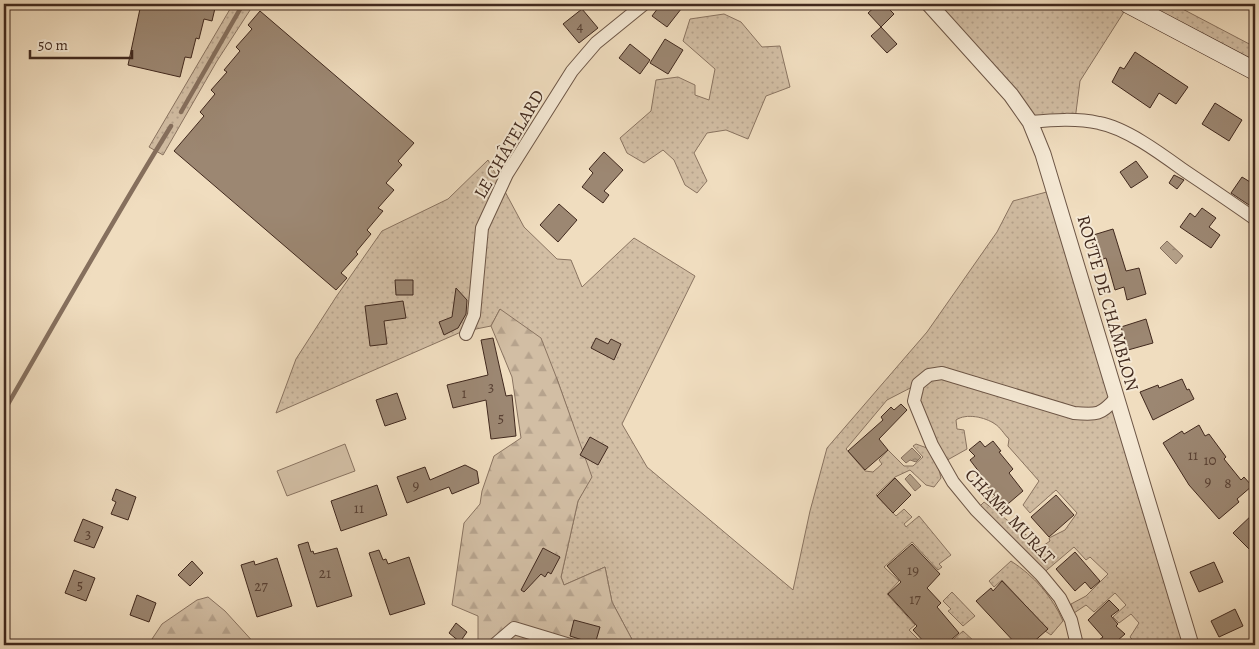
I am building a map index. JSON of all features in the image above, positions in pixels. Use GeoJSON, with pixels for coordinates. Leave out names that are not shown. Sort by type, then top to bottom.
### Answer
{"type":"FeatureCollection","features":[{"type":"Feature","properties":{"kind":"main road"},"geometry":{"type":"LineString","coordinates":[[1128,4],[1255,71]]}},
{"type":"Feature","properties":{"kind":"street","name":"LE CHÂTELARD"},"geometry":{"type":"LineString","coordinates":[[466,334],[474,315],[482,228],[507,174],[572,71],[596,43],[644,4]]}},
{"type":"Feature","properties":{"kind":"street","name":"ROUTE DE CHAMBLON"},"geometry":{"type":"LineString","coordinates":[[929,4],[1011,95],[1030,122],[1043,154],[1191,645]]}},
{"type":"Feature","properties":{"kind":"street"},"geometry":{"type":"LineString","coordinates":[[1030,122],[1075,120],[1100,123],[1117,129],[1156,150],[1255,219]]}},
{"type":"Feature","properties":{"kind":"street","name":"CHAMP MURAT"},"geometry":{"type":"LineString","coordinates":[[1077,645],[1071,620],[1060,598],[976,510],[953,482],[932,445],[914,401],[918,384],[929,375],[942,373],[1074,413],[1087,414],[1104,411],[1116,398]]}},
{"type":"Feature","properties":{"kind":"street"},"geometry":{"type":"LineString","coordinates":[[494,645],[514,628],[570,645]]}},
{"type":"Feature","properties":{"kind":"green space"},"geometry":{"type":"Polygon","coordinates":[[[233,4],[254,4],[217,61],[163,155],[149,147],[233,4]]]}},
{"type":"Feature","properties":{"kind":"green space"},"geometry":{"type":"Polygon","coordinates":[[[929,4],[1129,4],[1080,81],[1075,120],[1030,122],[929,4]]]}},
{"type":"Feature","properties":{"kind":"green space"},"geometry":{"type":"Polygon","coordinates":[[[1129,4],[1173,4],[1255,47],[1255,71],[1129,4]]]}},
{"type":"Feature","properties":{"kind":"green space"},"geometry":{"type":"Polygon","coordinates":[[[724,14],[741,22],[762,47],[780,46],[790,87],[766,96],[748,139],[726,130],[707,133],[694,153],[707,181],[697,193],[685,185],[674,160],[663,150],[644,163],[627,153],[620,138],[651,111],[656,80],[678,77],[695,85],[695,95],[709,100],[715,69],[683,41],[690,19],[724,14]]]}},
{"type":"Feature","properties":{"kind":"green space"},"geometry":{"type":"Polygon","coordinates":[[[488,160],[524,227],[557,259],[571,260],[582,287],[634,238],[695,276],[622,424],[647,467],[793,590],[810,511],[827,448],[927,332],[997,232],[1013,201],[1054,190],[1191,645],[1137,645],[1130,637],[1139,623],[1131,614],[1119,623],[1113,617],[1126,605],[1115,593],[1094,612],[1086,605],[1074,613],[1071,604],[1086,596],[1108,574],[1090,557],[1086,560],[1074,547],[1041,575],[976,510],[984,502],[1034,541],[1040,548],[1050,541],[1049,538],[1065,530],[1077,513],[1056,490],[1030,513],[1023,505],[1039,481],[1008,446],[1009,439],[995,424],[986,419],[970,416],[956,420],[957,429],[964,430],[967,449],[942,463],[921,420],[918,384],[887,400],[846,449],[865,471],[873,472],[882,464],[879,460],[888,450],[904,466],[913,466],[923,457],[913,446],[916,444],[927,448],[939,470],[941,478],[934,487],[926,485],[910,470],[895,477],[876,495],[896,516],[904,509],[912,517],[904,524],[906,527],[919,516],[951,555],[939,564],[942,567],[938,570],[912,542],[884,567],[899,581],[887,594],[915,625],[909,630],[924,645],[635,645],[612,602],[605,567],[564,585],[561,577],[578,501],[591,477],[557,379],[500,309],[491,326],[461,332],[276,413],[296,359],[382,231],[448,199],[488,160]]]}},
{"type":"Feature","properties":{"kind":"green space"},"geometry":{"type":"Polygon","coordinates":[[[500,309],[541,338],[592,477],[578,501],[561,577],[564,585],[605,567],[612,602],[635,645],[478,645],[478,616],[452,605],[464,523],[480,504],[482,491],[494,456],[521,438],[512,377],[491,326],[500,309]]]}},
{"type":"Feature","properties":{"kind":"green space"},"geometry":{"type":"Polygon","coordinates":[[[345,444],[355,471],[287,496],[277,471],[345,444]]]}},
{"type":"Feature","properties":{"kind":"green space"},"geometry":{"type":"Polygon","coordinates":[[[1011,561],[1042,587],[1059,612],[1063,621],[1051,635],[1045,631],[1047,629],[1002,580],[994,587],[989,581],[1011,561]]]}},
{"type":"Feature","properties":{"kind":"green space"},"geometry":{"type":"Polygon","coordinates":[[[952,592],[975,616],[963,626],[948,611],[951,609],[943,601],[952,592]]]}},
{"type":"Feature","properties":{"kind":"green space"},"geometry":{"type":"Polygon","coordinates":[[[208,597],[225,611],[256,645],[148,645],[162,624],[197,600],[208,597]]]}},
{"type":"Feature","properties":{"kind":"green space"},"geometry":{"type":"Polygon","coordinates":[[[963,631],[975,642],[972,645],[947,645],[963,631]]]}},
{"type":"Feature","properties":{"kind":"water"},"geometry":{"type":"Polygon","coordinates":[[[1167,241],[1183,256],[1176,264],[1160,248],[1167,241]]]}},
{"type":"Feature","properties":{"kind":"water"},"geometry":{"type":"Polygon","coordinates":[[[912,448],[921,457],[916,462],[910,460],[906,463],[901,458],[912,448]]]}},
{"type":"Feature","properties":{"kind":"water"},"geometry":{"type":"Polygon","coordinates":[[[910,474],[921,486],[915,491],[905,479],[910,474]]]}},
{"type":"Feature","properties":{"kind":"building"},"geometry":{"type":"Polygon","coordinates":[[[141,4],[216,4],[212,21],[204,19],[199,39],[196,38],[191,58],[185,57],[180,77],[128,65],[141,4]]]}},
{"type":"Feature","properties":{"kind":"building"},"geometry":{"type":"Polygon","coordinates":[[[661,4],[685,4],[667,27],[652,16],[661,4]]]}},
{"type":"Feature","properties":{"kind":"building"},"geometry":{"type":"Polygon","coordinates":[[[878,4],[884,4],[894,14],[881,27],[868,13],[878,4]]]}},
{"type":"Feature","properties":{"kind":"building"},"geometry":{"type":"Polygon","coordinates":[[[582,9],[598,28],[579,43],[563,24],[582,9]]]}},
{"type":"Feature","properties":{"kind":"building"},"geometry":{"type":"Polygon","coordinates":[[[260,11],[414,143],[398,161],[402,165],[386,183],[394,190],[378,208],[383,211],[367,230],[371,234],[356,252],[358,254],[341,273],[347,278],[336,290],[174,151],[204,116],[200,112],[215,94],[211,90],[227,72],[224,70],[240,51],[236,47],[252,29],[248,25],[260,11]]]}},
{"type":"Feature","properties":{"kind":"building"},"geometry":{"type":"Polygon","coordinates":[[[881,27],[897,44],[887,53],[871,36],[881,27]]]}},
{"type":"Feature","properties":{"kind":"building"},"geometry":{"type":"Polygon","coordinates":[[[665,39],[683,50],[668,74],[650,63],[665,39]]]}},
{"type":"Feature","properties":{"kind":"building"},"geometry":{"type":"Polygon","coordinates":[[[630,44],[650,60],[640,74],[619,58],[630,44]]]}},
{"type":"Feature","properties":{"kind":"building"},"geometry":{"type":"Polygon","coordinates":[[[1135,52],[1188,87],[1176,104],[1159,93],[1150,108],[1112,82],[1120,67],[1124,69],[1135,52]]]}},
{"type":"Feature","properties":{"kind":"building"},"geometry":{"type":"Polygon","coordinates":[[[1215,103],[1242,120],[1229,141],[1202,124],[1215,103]]]}},
{"type":"Feature","properties":{"kind":"building"},"geometry":{"type":"Polygon","coordinates":[[[604,152],[623,170],[604,191],[609,195],[603,203],[582,187],[593,173],[589,169],[604,152]]]}},
{"type":"Feature","properties":{"kind":"building"},"geometry":{"type":"Polygon","coordinates":[[[1136,161],[1148,177],[1131,188],[1120,172],[1136,161]]]}},
{"type":"Feature","properties":{"kind":"building"},"geometry":{"type":"Polygon","coordinates":[[[1174,175],[1184,180],[1177,189],[1169,183],[1174,175]]]}},
{"type":"Feature","properties":{"kind":"building"},"geometry":{"type":"Polygon","coordinates":[[[1242,177],[1255,185],[1255,209],[1231,193],[1242,177]]]}},
{"type":"Feature","properties":{"kind":"building"},"geometry":{"type":"Polygon","coordinates":[[[559,204],[577,220],[558,242],[540,225],[559,204]]]}},
{"type":"Feature","properties":{"kind":"building"},"geometry":{"type":"Polygon","coordinates":[[[1202,208],[1216,218],[1209,227],[1220,235],[1211,248],[1180,227],[1190,213],[1195,217],[1202,208]]]}},
{"type":"Feature","properties":{"kind":"building"},"geometry":{"type":"Polygon","coordinates":[[[1113,229],[1126,271],[1139,268],[1146,294],[1127,300],[1124,287],[1115,290],[1106,258],[1098,261],[1090,236],[1113,229]]]}},
{"type":"Feature","properties":{"kind":"building"},"geometry":{"type":"Polygon","coordinates":[[[395,280],[413,280],[413,295],[396,295],[395,280]]]}},
{"type":"Feature","properties":{"kind":"building"},"geometry":{"type":"Polygon","coordinates":[[[456,288],[467,300],[466,314],[458,328],[444,335],[439,322],[452,317],[456,288]]]}},
{"type":"Feature","properties":{"kind":"building"},"geometry":{"type":"Polygon","coordinates":[[[403,301],[406,318],[384,321],[387,344],[370,346],[365,306],[403,301]]]}},
{"type":"Feature","properties":{"kind":"building"},"geometry":{"type":"Polygon","coordinates":[[[1146,319],[1153,343],[1128,350],[1121,327],[1146,319]]]}},
{"type":"Feature","properties":{"kind":"building"},"geometry":{"type":"Polygon","coordinates":[[[493,338],[506,396],[512,395],[516,436],[491,439],[486,400],[453,408],[447,385],[488,375],[481,340],[493,338]]]}},
{"type":"Feature","properties":{"kind":"building"},"geometry":{"type":"Polygon","coordinates":[[[596,338],[608,344],[611,339],[621,344],[614,360],[591,348],[596,338]]]}},
{"type":"Feature","properties":{"kind":"building"},"geometry":{"type":"Polygon","coordinates":[[[1182,379],[1194,399],[1153,420],[1140,392],[1158,385],[1159,388],[1182,379]]]}},
{"type":"Feature","properties":{"kind":"building"},"geometry":{"type":"Polygon","coordinates":[[[397,393],[406,419],[385,426],[376,400],[397,393]]]}},
{"type":"Feature","properties":{"kind":"building"},"geometry":{"type":"Polygon","coordinates":[[[901,404],[907,410],[879,439],[888,450],[865,470],[848,451],[883,420],[881,417],[891,407],[894,410],[901,404]]]}},
{"type":"Feature","properties":{"kind":"building"},"geometry":{"type":"Polygon","coordinates":[[[1199,425],[1205,436],[1209,434],[1226,457],[1224,459],[1241,480],[1244,477],[1252,486],[1237,499],[1239,502],[1219,519],[1189,485],[1163,443],[1182,431],[1184,434],[1199,425]]]}},
{"type":"Feature","properties":{"kind":"building"},"geometry":{"type":"Polygon","coordinates":[[[590,437],[608,447],[598,465],[580,455],[590,437]]]}},
{"type":"Feature","properties":{"kind":"building"},"geometry":{"type":"Polygon","coordinates":[[[980,441],[985,447],[993,441],[1001,451],[999,452],[1013,469],[1009,473],[1023,491],[1002,509],[992,498],[995,496],[981,479],[983,477],[970,460],[975,456],[969,450],[980,441]]]}},
{"type":"Feature","properties":{"kind":"building"},"geometry":{"type":"Polygon","coordinates":[[[465,465],[477,471],[479,483],[452,494],[449,487],[407,503],[397,477],[425,467],[430,480],[465,465]]]}},
{"type":"Feature","properties":{"kind":"building"},"geometry":{"type":"Polygon","coordinates":[[[895,478],[911,495],[893,513],[877,496],[895,478]]]}},
{"type":"Feature","properties":{"kind":"building"},"geometry":{"type":"Polygon","coordinates":[[[377,485],[387,515],[341,531],[331,501],[377,485]]]}},
{"type":"Feature","properties":{"kind":"building"},"geometry":{"type":"Polygon","coordinates":[[[116,489],[136,497],[128,520],[111,514],[116,502],[112,500],[116,489]]]}},
{"type":"Feature","properties":{"kind":"building"},"geometry":{"type":"Polygon","coordinates":[[[1056,495],[1074,515],[1049,537],[1031,517],[1056,495]]]}},
{"type":"Feature","properties":{"kind":"building"},"geometry":{"type":"Polygon","coordinates":[[[1255,512],[1255,555],[1233,533],[1255,512]]]}},
{"type":"Feature","properties":{"kind":"building"},"geometry":{"type":"Polygon","coordinates":[[[83,519],[103,527],[94,548],[74,541],[83,519]]]}},
{"type":"Feature","properties":{"kind":"building"},"geometry":{"type":"Polygon","coordinates":[[[308,542],[311,552],[313,551],[314,554],[337,548],[352,596],[317,607],[298,545],[308,542]]]}},
{"type":"Feature","properties":{"kind":"building"},"geometry":{"type":"Polygon","coordinates":[[[912,544],[940,574],[927,588],[941,603],[937,607],[959,633],[945,645],[927,645],[913,630],[917,626],[888,594],[901,582],[887,566],[912,544]]]}},
{"type":"Feature","properties":{"kind":"building"},"geometry":{"type":"Polygon","coordinates":[[[543,548],[560,557],[551,574],[548,572],[545,577],[541,574],[524,592],[521,590],[543,548]]]}},
{"type":"Feature","properties":{"kind":"building"},"geometry":{"type":"Polygon","coordinates":[[[379,550],[383,560],[386,559],[388,564],[409,557],[425,604],[390,615],[369,553],[379,550]]]}},
{"type":"Feature","properties":{"kind":"building"},"geometry":{"type":"Polygon","coordinates":[[[1075,552],[1100,581],[1091,589],[1085,582],[1075,591],[1056,569],[1075,552]]]}},
{"type":"Feature","properties":{"kind":"building"},"geometry":{"type":"Polygon","coordinates":[[[277,558],[292,606],[257,617],[241,565],[254,561],[255,565],[277,558]]]}},
{"type":"Feature","properties":{"kind":"building"},"geometry":{"type":"Polygon","coordinates":[[[192,561],[203,573],[190,586],[178,575],[192,561]]]}},
{"type":"Feature","properties":{"kind":"building"},"geometry":{"type":"Polygon","coordinates":[[[1214,562],[1223,582],[1199,592],[1190,572],[1214,562]]]}},
{"type":"Feature","properties":{"kind":"building"},"geometry":{"type":"Polygon","coordinates":[[[74,570],[95,578],[86,601],[65,593],[74,570]]]}},
{"type":"Feature","properties":{"kind":"building"},"geometry":{"type":"Polygon","coordinates":[[[1002,581],[1048,629],[1030,645],[1017,645],[976,601],[991,588],[993,591],[1002,581]]]}},
{"type":"Feature","properties":{"kind":"building"},"geometry":{"type":"Polygon","coordinates":[[[137,595],[156,603],[149,622],[130,615],[137,595]]]}},
{"type":"Feature","properties":{"kind":"building"},"geometry":{"type":"Polygon","coordinates":[[[1109,600],[1119,610],[1111,616],[1118,624],[1116,626],[1125,634],[1117,641],[1121,645],[1092,645],[1103,637],[1088,620],[1109,600]]]}},
{"type":"Feature","properties":{"kind":"building"},"geometry":{"type":"Polygon","coordinates":[[[1235,609],[1243,626],[1219,637],[1211,621],[1235,609]]]}},
{"type":"Feature","properties":{"kind":"building"},"geometry":{"type":"Polygon","coordinates":[[[574,620],[600,627],[595,644],[570,636],[574,620]]]}},
{"type":"Feature","properties":{"kind":"building"},"geometry":{"type":"Polygon","coordinates":[[[456,623],[467,632],[460,642],[449,633],[456,623]]]}},
{"type":"Feature","properties":{"kind":"waterway"},"geometry":{"type":"LineString","coordinates":[[181,112],[243,4]]}},
{"type":"Feature","properties":{"kind":"waterway"},"geometry":{"type":"LineString","coordinates":[[4,411],[107,232],[171,126]]}}]}
